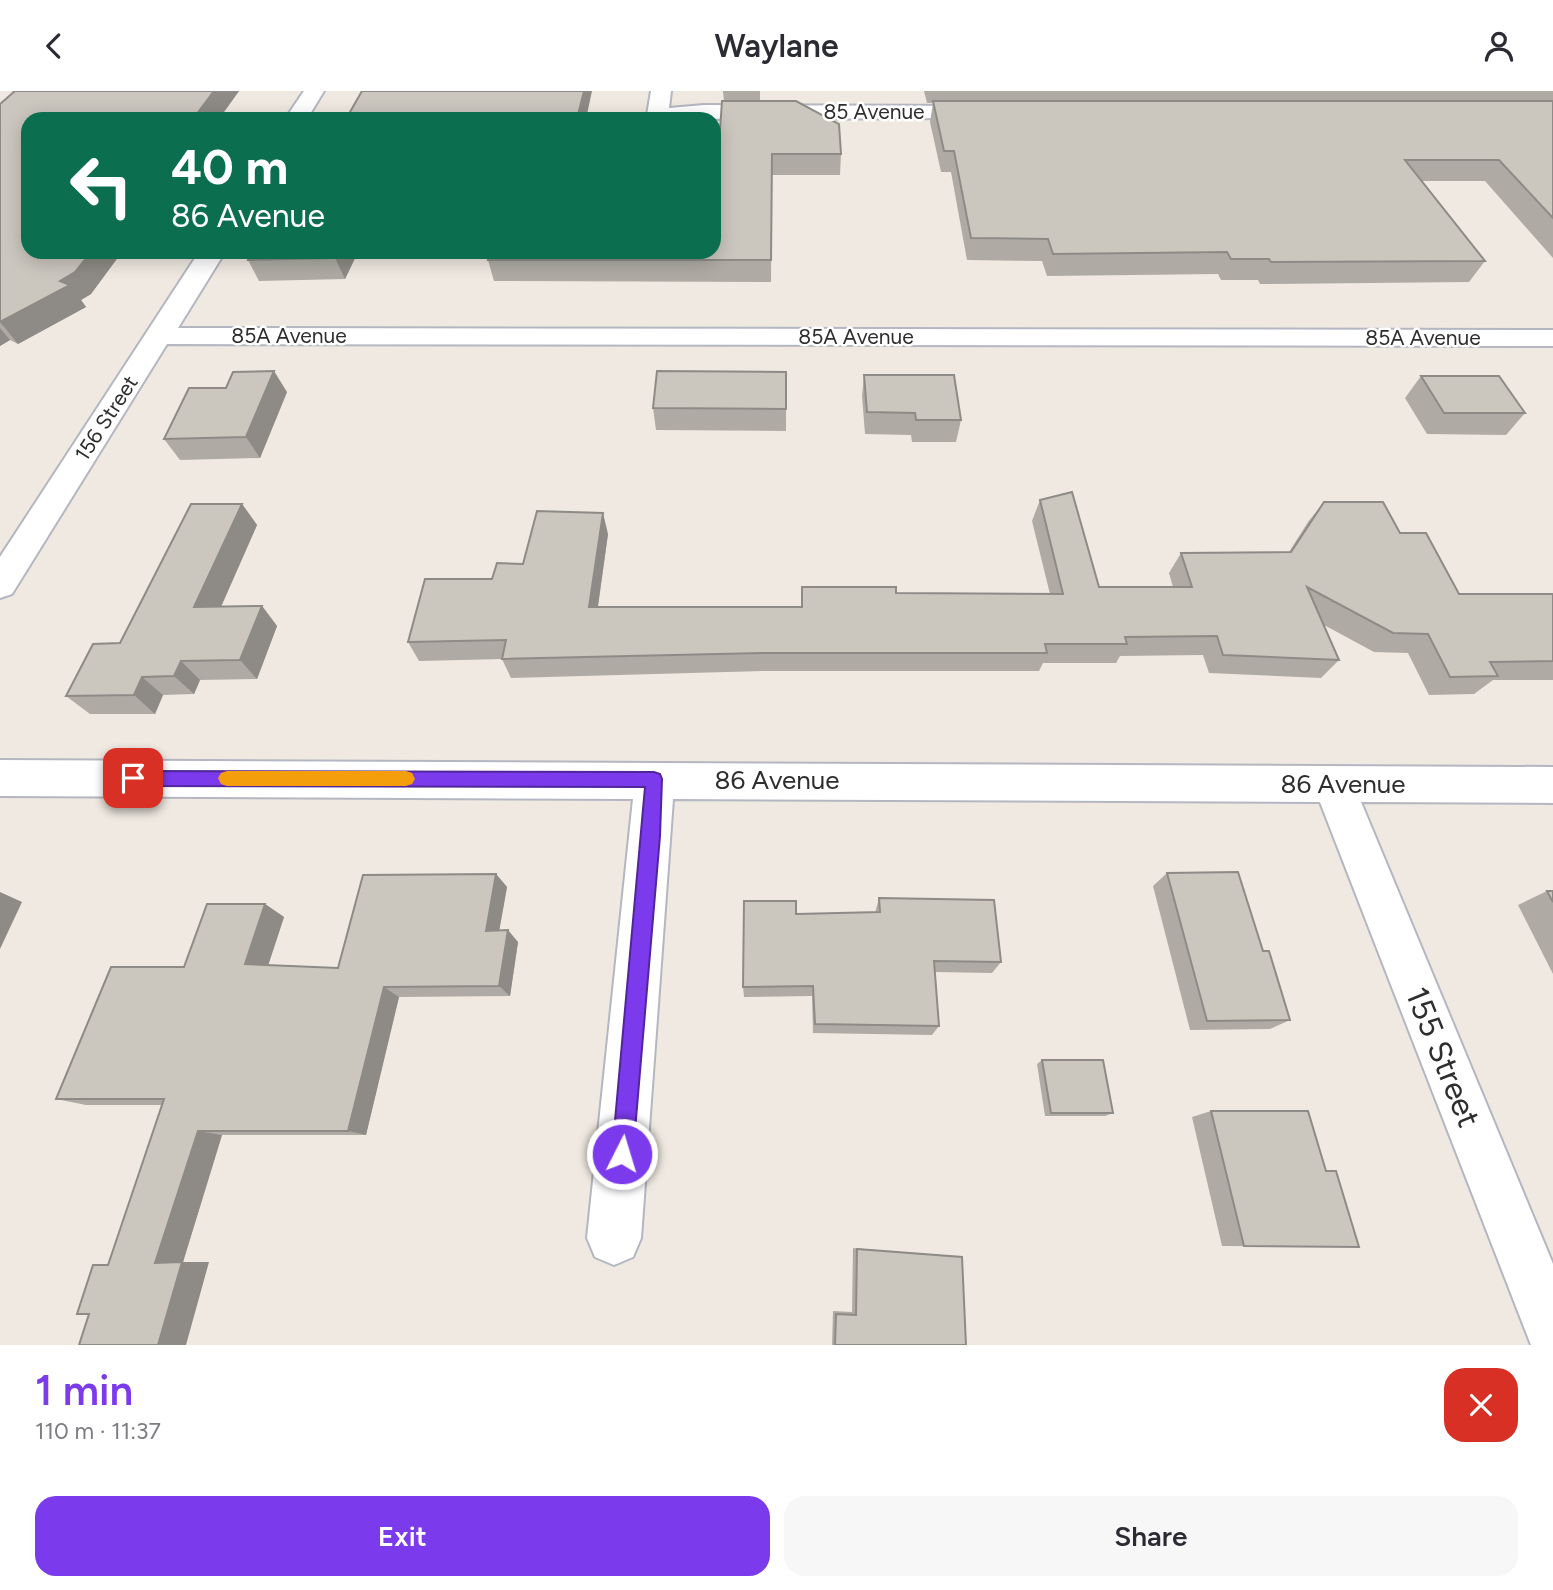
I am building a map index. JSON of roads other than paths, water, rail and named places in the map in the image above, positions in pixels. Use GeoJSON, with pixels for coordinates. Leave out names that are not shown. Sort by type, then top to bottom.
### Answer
{"type":"FeatureCollection","features":[{"type":"Feature","properties":{"kind":"street"},"geometry":{"type":"LineString","coordinates":[[300,112],[314,91]]}},
{"type":"Feature","properties":{"kind":"street","name":"85 Avenue"},"geometry":{"type":"LineString","coordinates":[[658,112],[661,91]]}},
{"type":"Feature","properties":{"kind":"street","name":"85 Avenue"},"geometry":{"type":"LineString","coordinates":[[692,112],[1010,112]]}},
{"type":"Feature","properties":{"kind":"street","name":"156 Street"},"geometry":{"type":"LineString","coordinates":[[0,585],[208,259]]}},
{"type":"Feature","properties":{"kind":"street","name":"85A Avenue"},"geometry":{"type":"LineString","coordinates":[[159,336],[1553,338]]}},
{"type":"Feature","properties":{"kind":"street","name":"86 Avenue"},"geometry":{"type":"LineString","coordinates":[[0,778],[1553,785]]}},
{"type":"Feature","properties":{"kind":"street"},"geometry":{"type":"LineString","coordinates":[[614,1238],[654,779]]}},
{"type":"Feature","properties":{"kind":"street","name":"155 Street"},"geometry":{"type":"LineString","coordinates":[[1333,784],[1553,1331]]}}]}
